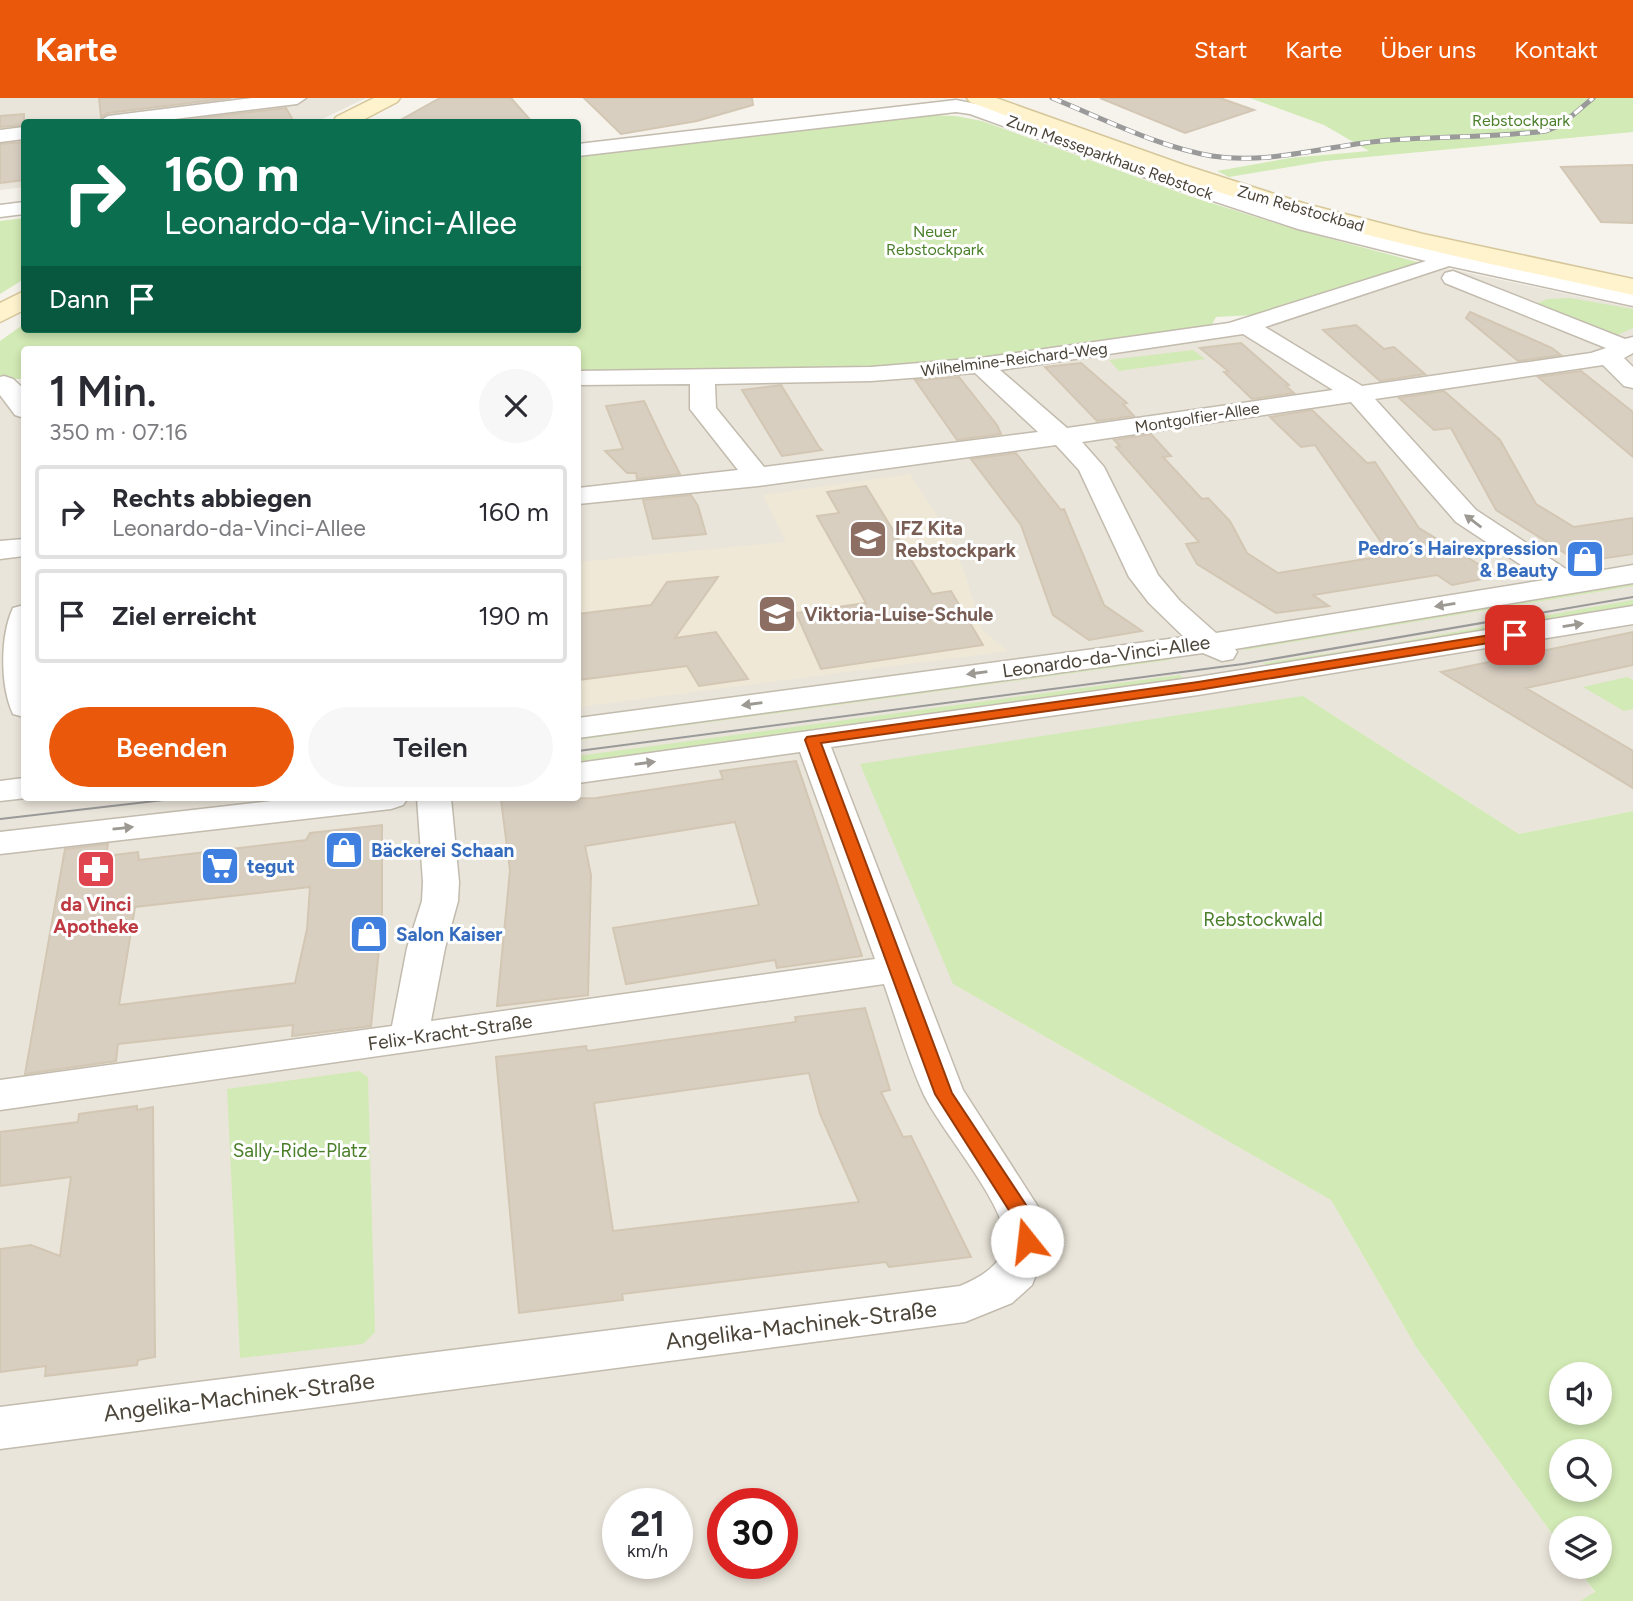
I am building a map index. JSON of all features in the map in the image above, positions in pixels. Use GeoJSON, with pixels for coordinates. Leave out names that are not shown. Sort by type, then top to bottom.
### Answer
{"type":"FeatureCollection","features":[{"type":"Feature","properties":{"kind":"main road"},"geometry":{"type":"LineString","coordinates":[[350,119],[390,98]]}},
{"type":"Feature","properties":{"kind":"main road","name":"Zum Rebstockbad"},"geometry":{"type":"LineString","coordinates":[[977,98],[1208,180],[1299,209],[1446,247],[1633,287]]}},
{"type":"Feature","properties":{"kind":"main road"},"geometry":{"type":"LineString","coordinates":[[0,314],[21,301]]}},
{"type":"Feature","properties":{"kind":"street"},"geometry":{"type":"LineString","coordinates":[[132,119],[297,98]]}},
{"type":"Feature","properties":{"kind":"street","name":"Zum Messeparkhaus Rebstock"},"geometry":{"type":"LineString","coordinates":[[581,150],[923,108],[965,107],[1181,184],[1306,224],[1450,260],[1633,299]]}},
{"type":"Feature","properties":{"kind":"street"},"geometry":{"type":"LineString","coordinates":[[0,136],[21,133]]}},
{"type":"Feature","properties":{"kind":"street"},"geometry":{"type":"LineString","coordinates":[[0,211],[21,208]]}},
{"type":"Feature","properties":{"kind":"street","name":"Wilhelmine-Reichard-Weg"},"geometry":{"type":"LineString","coordinates":[[581,377],[782,376],[901,372],[981,365],[1245,326],[1433,266],[1622,349]]}},
{"type":"Feature","properties":{"kind":"street"},"geometry":{"type":"LineString","coordinates":[[1245,326],[1356,393],[1466,516],[1571,584]]}},
{"type":"Feature","properties":{"kind":"street"},"geometry":{"type":"LineString","coordinates":[[1622,349],[1633,381]]}},
{"type":"Feature","properties":{"kind":"street","name":"Montgolfier-Allee"},"geometry":{"type":"LineString","coordinates":[[581,496],[758,478],[1063,437],[1622,349]]}},
{"type":"Feature","properties":{"kind":"street"},"geometry":{"type":"LineString","coordinates":[[981,365],[1048,427],[1063,437],[1091,467],[1144,577],[1153,590],[1208,642],[1265,675]]}},
{"type":"Feature","properties":{"kind":"street"},"geometry":{"type":"LineString","coordinates":[[702,376],[703,409],[758,478]]}},
{"type":"Feature","properties":{"kind":"street"},"geometry":{"type":"LineString","coordinates":[[10,384],[12,393],[21,406]]}},
{"type":"Feature","properties":{"kind":"street"},"geometry":{"type":"LineString","coordinates":[[0,551],[21,548]]}},
{"type":"Feature","properties":{"kind":"street","name":"Leonardo-da-Vinci-Allee"},"geometry":{"type":"LineString","coordinates":[[581,728],[1208,642],[1633,574]]}},
{"type":"Feature","properties":{"kind":"street"},"geometry":{"type":"LineString","coordinates":[[581,773],[1265,675],[1633,615]]}},
{"type":"Feature","properties":{"kind":"street"},"geometry":{"type":"LineString","coordinates":[[21,625],[9,669],[21,699]]}},
{"type":"Feature","properties":{"kind":"street","name":"Angelika-Machinek-Straße"},"geometry":{"type":"LineString","coordinates":[[0,1428],[965,1304],[996,1290],[1016,1272],[1027,1241],[1021,1213],[944,1094],[900,969],[812,740]]}},
{"type":"Feature","properties":{"kind":"street"},"geometry":{"type":"LineString","coordinates":[[0,791],[21,788]]}},
{"type":"Feature","properties":{"kind":"street"},"geometry":{"type":"LineString","coordinates":[[0,843],[365,801]]}},
{"type":"Feature","properties":{"kind":"street"},"geometry":{"type":"LineString","coordinates":[[410,1037],[426,948],[440,901],[434,801]]}},
{"type":"Feature","properties":{"kind":"street","name":"Felix-Kracht-Straße"},"geometry":{"type":"LineString","coordinates":[[0,1095],[900,969]]}},
{"type":"Feature","properties":{"kind":"shaded area"},"geometry":{"type":"Polygon","coordinates":[[[0,98],[366,98],[322,119],[21,119],[21,187],[0,190],[0,98]]]}},
{"type":"Feature","properties":{"kind":"shaded area"},"geometry":{"type":"Polygon","coordinates":[[[1441,267],[1633,308],[1633,811],[1519,834],[1303,696],[953,984],[1331,1200],[1416,1347],[1549,1530],[1549,1579],[1585,1579],[1595,1593],[1580,1601],[0,1601],[0,391],[21,391],[21,801],[581,801],[581,380],[601,382],[1233,336],[1441,267]]]}},
{"type":"Feature","properties":{"kind":"shaded area","name":"Viktoria-Luise-Schule"},"geometry":{"type":"Polygon","coordinates":[[[910,474],[950,536],[966,577],[981,629],[1008,651],[581,707],[581,562],[786,542],[763,495],[910,474]]]}},
{"type":"Feature","properties":{"kind":"green space","name":"Rebstockpark"},"geometry":{"type":"Polygon","coordinates":[[[1250,98],[1633,98],[1633,132],[1325,161],[1229,177],[1217,171],[1290,158],[1369,151],[1324,125],[1250,98]]]}},
{"type":"Feature","properties":{"kind":"green space","name":"Neuer Rebstockpark"},"geometry":{"type":"Polygon","coordinates":[[[930,115],[956,116],[982,121],[1189,196],[1294,229],[1421,263],[1272,314],[1216,317],[1209,330],[928,366],[581,374],[581,346],[21,346],[21,379],[0,379],[0,341],[21,326],[21,333],[581,333],[581,156],[930,115]]]}},
{"type":"Feature","properties":{"kind":"green space"},"geometry":{"type":"Polygon","coordinates":[[[21,218],[21,281],[0,294],[0,221],[21,218]]]}},
{"type":"Feature","properties":{"kind":"green space"},"geometry":{"type":"Polygon","coordinates":[[[1570,298],[1633,309],[1633,328],[1611,338],[1533,305],[1547,299],[1570,298]]]}},
{"type":"Feature","properties":{"kind":"green space"},"geometry":{"type":"Polygon","coordinates":[[[1193,350],[1205,359],[1119,371],[1109,360],[1193,350]]]}},
{"type":"Feature","properties":{"kind":"green space"},"geometry":{"type":"Polygon","coordinates":[[[1633,580],[1633,586],[1244,650],[1236,644],[1633,580]]]}},
{"type":"Feature","properties":{"kind":"green space"},"geometry":{"type":"Polygon","coordinates":[[[1633,600],[1633,608],[1271,667],[1263,663],[1377,646],[1633,600]]]}},
{"type":"Feature","properties":{"kind":"green space"},"geometry":{"type":"Polygon","coordinates":[[[1165,654],[1170,660],[581,740],[581,733],[1165,654]]]}},
{"type":"Feature","properties":{"kind":"green space"},"geometry":{"type":"Polygon","coordinates":[[[1180,675],[1184,681],[581,763],[581,756],[1180,675]]]}},
{"type":"Feature","properties":{"kind":"green space"},"geometry":{"type":"Polygon","coordinates":[[[1627,677],[1633,680],[1633,709],[1624,711],[1583,687],[1627,677]]]}},
{"type":"Feature","properties":{"kind":"green space","name":"Rebstockwald"},"geometry":{"type":"Polygon","coordinates":[[[1303,696],[1519,834],[1633,811],[1633,1601],[1580,1601],[1595,1592],[1586,1579],[1612,1579],[1612,1516],[1549,1516],[1549,1530],[1416,1347],[1331,1200],[953,984],[860,764],[1303,696]]]}},
{"type":"Feature","properties":{"kind":"green space","name":"Sally-Ride-Platz"},"geometry":{"type":"Polygon","coordinates":[[[359,1071],[368,1077],[375,1332],[363,1344],[240,1358],[227,1089],[359,1071]]]}},
{"type":"Feature","properties":{"kind":"building"},"geometry":{"type":"Polygon","coordinates":[[[99,98],[231,98],[108,113],[101,117],[99,98]]]}},
{"type":"Feature","properties":{"kind":"building"},"geometry":{"type":"Polygon","coordinates":[[[440,98],[511,98],[529,119],[402,119],[440,98]]]}},
{"type":"Feature","properties":{"kind":"building"},"geometry":{"type":"Polygon","coordinates":[[[584,98],[752,98],[753,105],[697,121],[621,134],[584,98]]]}},
{"type":"Feature","properties":{"kind":"building"},"geometry":{"type":"Polygon","coordinates":[[[1100,98],[1220,98],[1254,110],[1185,133],[1100,98]]]}},
{"type":"Feature","properties":{"kind":"building"},"geometry":{"type":"Polygon","coordinates":[[[286,108],[292,119],[193,119],[286,108]]]}},
{"type":"Feature","properties":{"kind":"building"},"geometry":{"type":"Polygon","coordinates":[[[24,114],[24,119],[21,119],[21,125],[0,127],[0,116],[24,114]]]}},
{"type":"Feature","properties":{"kind":"building"},"geometry":{"type":"Polygon","coordinates":[[[21,142],[21,180],[0,183],[0,144],[21,142]]]}},
{"type":"Feature","properties":{"kind":"building"},"geometry":{"type":"Polygon","coordinates":[[[1633,165],[1633,223],[1601,222],[1561,167],[1633,165]]]}},
{"type":"Feature","properties":{"kind":"building"},"geometry":{"type":"Polygon","coordinates":[[[1470,312],[1552,348],[1561,355],[1518,361],[1466,318],[1470,312]]]}},
{"type":"Feature","properties":{"kind":"building"},"geometry":{"type":"Polygon","coordinates":[[[1356,325],[1384,349],[1394,347],[1425,374],[1380,381],[1323,330],[1356,325]]]}},
{"type":"Feature","properties":{"kind":"building"},"geometry":{"type":"Polygon","coordinates":[[[1241,343],[1289,385],[1286,386],[1294,393],[1252,399],[1224,372],[1228,371],[1200,348],[1241,343]]]}},
{"type":"Feature","properties":{"kind":"building"},"geometry":{"type":"Polygon","coordinates":[[[1081,363],[1127,403],[1123,404],[1134,416],[1097,421],[1045,367],[1081,363]]]}},
{"type":"Feature","properties":{"kind":"building"},"geometry":{"type":"Polygon","coordinates":[[[1581,371],[1633,412],[1633,457],[1538,377],[1581,371]]]}},
{"type":"Feature","properties":{"kind":"building"},"geometry":{"type":"Polygon","coordinates":[[[959,377],[997,425],[1001,434],[957,440],[915,380],[959,377]]]}},
{"type":"Feature","properties":{"kind":"building"},"geometry":{"type":"Polygon","coordinates":[[[781,385],[822,450],[782,456],[742,390],[781,385]]]}},
{"type":"Feature","properties":{"kind":"building"},"geometry":{"type":"Polygon","coordinates":[[[1444,391],[1500,440],[1536,504],[1574,527],[1633,518],[1633,554],[1579,562],[1496,510],[1451,428],[1434,430],[1399,398],[1444,391]]]}},
{"type":"Feature","properties":{"kind":"building"},"geometry":{"type":"Polygon","coordinates":[[[644,401],[680,474],[637,479],[636,473],[627,473],[605,451],[623,449],[606,406],[644,401]]]}},
{"type":"Feature","properties":{"kind":"building"},"geometry":{"type":"Polygon","coordinates":[[[1312,410],[1367,463],[1375,462],[1419,528],[1498,576],[1452,585],[1437,575],[1313,595],[1329,606],[1276,613],[1197,564],[1186,544],[1199,542],[1116,447],[1120,446],[1114,440],[1151,434],[1171,456],[1163,457],[1202,499],[1208,498],[1230,521],[1247,553],[1278,573],[1390,555],[1315,445],[1301,447],[1270,417],[1312,410]]]}},
{"type":"Feature","properties":{"kind":"building"},"geometry":{"type":"Polygon","coordinates":[[[1016,453],[1061,510],[1064,509],[1104,605],[1142,631],[1089,640],[1053,615],[1021,525],[971,459],[1016,453]]]}},
{"type":"Feature","properties":{"kind":"building"},"geometry":{"type":"Polygon","coordinates":[[[866,486],[932,594],[951,591],[983,645],[821,669],[796,613],[866,603],[817,516],[839,513],[827,492],[866,486]]]}},
{"type":"Feature","properties":{"kind":"building"},"geometry":{"type":"Polygon","coordinates":[[[691,495],[698,506],[706,534],[653,539],[643,500],[691,495]]]}},
{"type":"Feature","properties":{"kind":"building"},"geometry":{"type":"Polygon","coordinates":[[[718,577],[675,638],[716,632],[748,679],[699,686],[687,666],[581,680],[581,614],[651,605],[667,582],[718,577]]]}},
{"type":"Feature","properties":{"kind":"building"},"geometry":{"type":"Polygon","coordinates":[[[1633,632],[1633,665],[1526,688],[1633,751],[1633,788],[1441,672],[1633,632]]]}},
{"type":"Feature","properties":{"kind":"building"},"geometry":{"type":"Polygon","coordinates":[[[796,761],[862,956],[777,968],[775,960],[626,984],[613,928],[759,905],[735,822],[585,846],[591,875],[588,995],[497,1006],[510,870],[501,801],[581,801],[581,798],[723,779],[720,771],[796,761]]]}},
{"type":"Feature","properties":{"kind":"building"},"geometry":{"type":"Polygon","coordinates":[[[382,825],[382,921],[371,1026],[292,1036],[293,1025],[118,1044],[116,1061],[25,1074],[65,849],[108,844],[106,856],[138,852],[139,860],[306,840],[310,833],[382,825]],[[310,887],[135,907],[119,1005],[295,983],[307,929],[310,887]]]}},
{"type":"Feature","properties":{"kind":"building"},"geometry":{"type":"Polygon","coordinates":[[[865,1008],[890,1090],[881,1092],[903,1137],[911,1136],[971,1257],[889,1267],[886,1262],[622,1294],[623,1300],[519,1313],[496,1057],[586,1046],[587,1051],[796,1022],[795,1017],[865,1008]],[[809,1073],[594,1103],[613,1231],[859,1202],[820,1114],[809,1073]]]}},
{"type":"Feature","properties":{"kind":"building"},"geometry":{"type":"Polygon","coordinates":[[[137,1106],[137,1110],[153,1107],[155,1357],[138,1360],[137,1365],[45,1376],[46,1366],[0,1372],[0,1249],[31,1245],[60,1256],[71,1177],[0,1186],[0,1132],[78,1122],[79,1114],[137,1106]]]}},
{"type":"Feature","properties":{"kind":"tram line"},"geometry":{"type":"LineString","coordinates":[[581,751],[1243,664],[1633,597]]}},
{"type":"Feature","properties":{"kind":"tram line"},"geometry":{"type":"LineString","coordinates":[[0,819],[155,801]]}},
{"type":"Feature","properties":{"kind":"railway"},"geometry":{"type":"LineString","coordinates":[[1052,98],[1171,146],[1233,158],[1275,157],[1381,141],[1546,131],[1561,125],[1593,98]]}},
{"type":"Feature","properties":{"kind":"place","name":"IFZ Kita Rebstockpark"},"geometry":{"type":"Point","coordinates":[868,539]}},
{"type":"Feature","properties":{"kind":"place","name":"Pedro´s Hairexpression & Beauty"},"geometry":{"type":"Point","coordinates":[1585,559]}},
{"type":"Feature","properties":{"kind":"place","name":"Viktoria-Luise-Schule"},"geometry":{"type":"Point","coordinates":[777,614]}},
{"type":"Feature","properties":{"kind":"place","name":"Bäckerei Schaan"},"geometry":{"type":"Point","coordinates":[344,850]}},
{"type":"Feature","properties":{"kind":"place","name":"tegut"},"geometry":{"type":"Point","coordinates":[220,866]}},
{"type":"Feature","properties":{"kind":"place","name":"da Vinci Apotheke"},"geometry":{"type":"Point","coordinates":[96,869]}},
{"type":"Feature","properties":{"kind":"place","name":"Salon Kaiser"},"geometry":{"type":"Point","coordinates":[369,934]}},
{"type":"Feature","properties":{"kind":"route"},"geometry":{"type":"LineString","coordinates":[[1027,1241],[1021,1213],[944,1094],[900,969],[812,740],[1198,686],[1515,635]]}}]}
